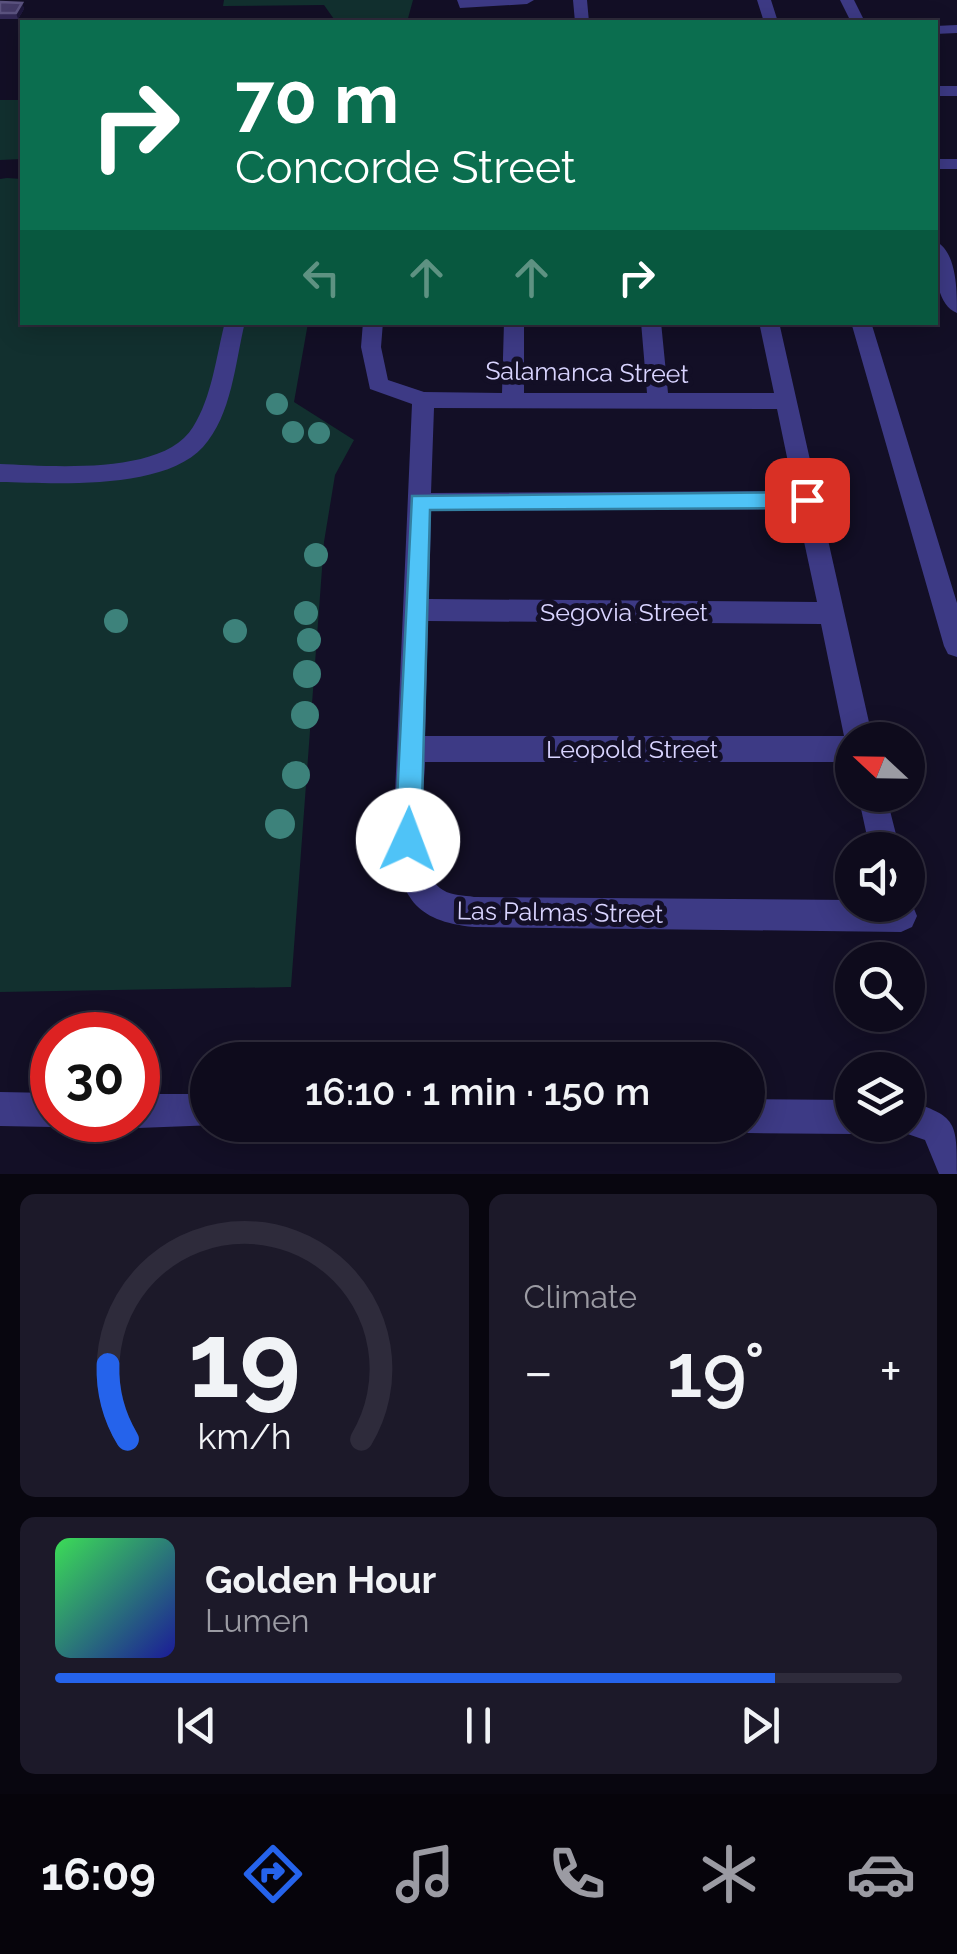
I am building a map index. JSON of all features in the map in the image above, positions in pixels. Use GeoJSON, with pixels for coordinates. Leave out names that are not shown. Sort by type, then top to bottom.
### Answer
{"type":"FeatureCollection","features":[{"type":"Feature","properties":{"kind":"street"},"geometry":{"type":"LineString","coordinates":[[464,3],[526,0]]}},
{"type":"Feature","properties":{"kind":"street"},"geometry":{"type":"LineString","coordinates":[[943,252],[957,307]]}},
{"type":"Feature","properties":{"kind":"street"},"geometry":{"type":"LineString","coordinates":[[0,473],[89,472],[142,466],[174,456],[194,444],[214,401],[235,325]]}},
{"type":"Feature","properties":{"kind":"street","name":"Salamanca Street"},"geometry":{"type":"LineString","coordinates":[[373,325],[373,373],[378,384],[423,400],[785,401]]}},
{"type":"Feature","properties":{"kind":"street"},"geometry":{"type":"LineString","coordinates":[[513,398],[514,325]]}},
{"type":"Feature","properties":{"kind":"street"},"geometry":{"type":"LineString","coordinates":[[651,325],[658,400]]}},
{"type":"Feature","properties":{"kind":"street"},"geometry":{"type":"LineString","coordinates":[[770,325],[855,722]]}},
{"type":"Feature","properties":{"kind":"street"},"geometry":{"type":"LineString","coordinates":[[862,325],[957,646]]}},
{"type":"Feature","properties":{"kind":"street","name":"Las Palmas Street"},"geometry":{"type":"LineString","coordinates":[[423,400],[410,853],[418,884],[428,902],[444,910],[835,911]]}},
{"type":"Feature","properties":{"kind":"street"},"geometry":{"type":"LineString","coordinates":[[420,502],[807,500]]}},
{"type":"Feature","properties":{"kind":"street","name":"Segovia Street"},"geometry":{"type":"LineString","coordinates":[[418,610],[829,614]]}},
{"type":"Feature","properties":{"kind":"street","name":"Leopold Street"},"geometry":{"type":"LineString","coordinates":[[410,749],[835,749]]}},
{"type":"Feature","properties":{"kind":"street"},"geometry":{"type":"LineString","coordinates":[[0,1109],[30,1110]]}},
{"type":"Feature","properties":{"kind":"street"},"geometry":{"type":"LineString","coordinates":[[160,1110],[190,1111]]}},
{"type":"Feature","properties":{"kind":"street"},"geometry":{"type":"LineString","coordinates":[[765,1116],[835,1117]]}},
{"type":"Feature","properties":{"kind":"street"},"geometry":{"type":"LineString","coordinates":[[925,1123],[936,1126],[948,1144],[957,1174]]}},
{"type":"Feature","properties":{"kind":"green space"},"geometry":{"type":"Polygon","coordinates":[[[224,0],[413,0],[408,20],[335,20],[324,5],[223,6],[224,0]]]}},
{"type":"Feature","properties":{"kind":"green space"},"geometry":{"type":"Polygon","coordinates":[[[0,100],[20,100],[20,159],[0,160],[0,100]]]}},
{"type":"Feature","properties":{"kind":"green space"},"geometry":{"type":"Polygon","coordinates":[[[0,179],[20,179],[20,325],[308,325],[294,402],[354,440],[335,475],[324,542],[291,987],[0,992],[0,179]]]}},
{"type":"Feature","properties":{"kind":"building"},"geometry":{"type":"Polygon","coordinates":[[[0,2],[22,3],[16,13],[0,13],[0,2]]]}},
{"type":"Feature","properties":{"kind":"route"},"geometry":{"type":"LineString","coordinates":[[408,840],[420,502],[807,500]]}}]}
